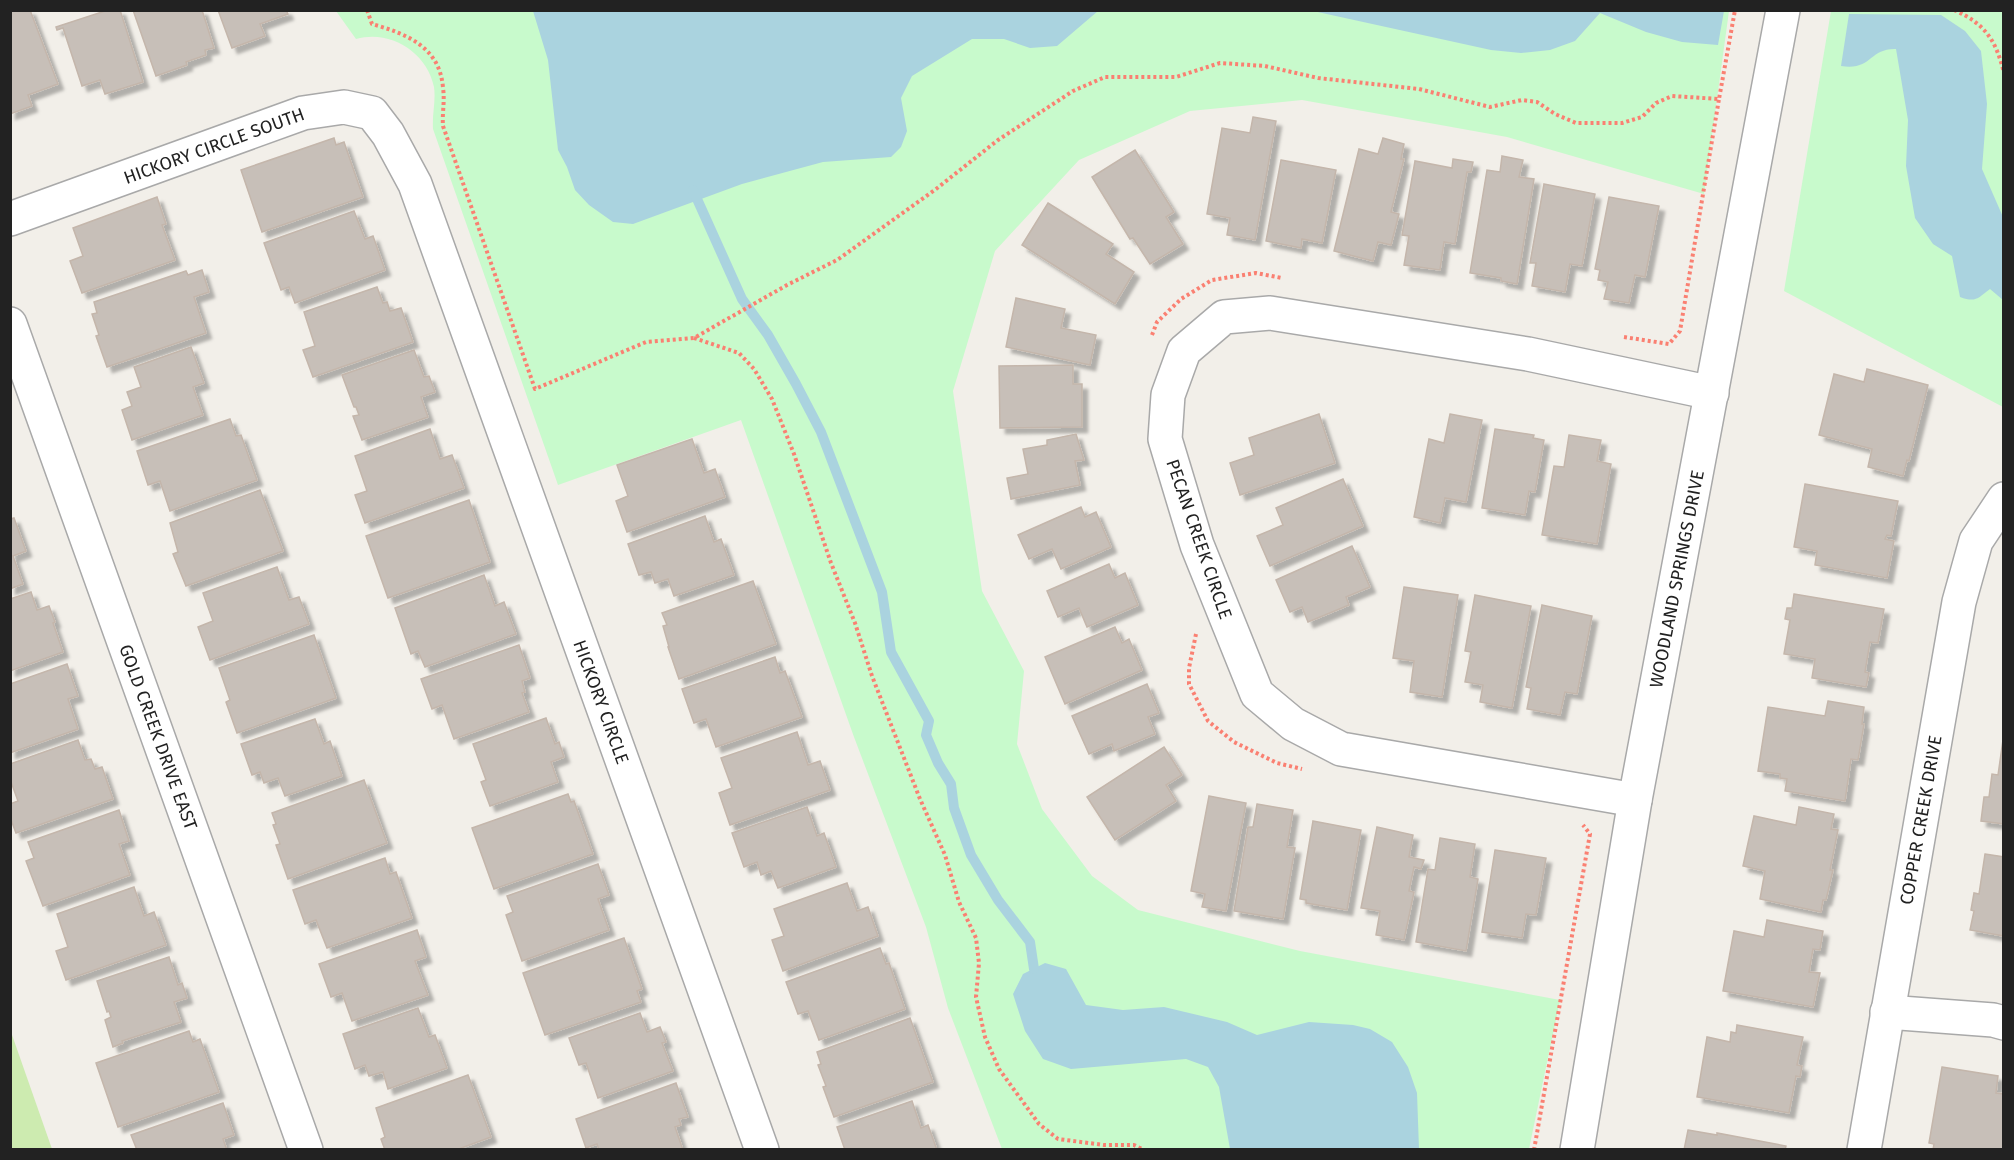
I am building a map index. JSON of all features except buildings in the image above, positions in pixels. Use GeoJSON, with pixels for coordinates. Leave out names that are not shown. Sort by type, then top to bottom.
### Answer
{"type":"FeatureCollection","features":[{"type":"Feature","properties":{"kind":"street","name":"WOODLAND SPRINGS DRIVE"},"geometry":{"type":"LineString","coordinates":[[1577,1149],[1635,800],[1783,10]]}},
{"type":"Feature","properties":{"kind":"street","name":"HICKORY CIRCLE SOUTH"},"geometry":{"type":"LineString","coordinates":[[10,219],[303,113],[344,107],[372,113],[388,134],[415,184],[440,255]]}},
{"type":"Feature","properties":{"kind":"street","name":"HICKORY CIRCLE"},"geometry":{"type":"LineString","coordinates":[[440,255],[762,1149]]}},
{"type":"Feature","properties":{"kind":"street","name":"PECAN CREEK CIRCLE"},"geometry":{"type":"LineString","coordinates":[[1635,800],[1341,748],[1293,724],[1257,694],[1197,545],[1165,439],[1168,395],[1184,351],[1224,317],[1270,313],[1528,354],[1712,393]]}},
{"type":"Feature","properties":{"kind":"street","name":"GOLD CREEK DRIVE EAST"},"geometry":{"type":"LineString","coordinates":[[10,324],[306,1149]]}},
{"type":"Feature","properties":{"kind":"street","name":"COPPER CREEK DRIVE"},"geometry":{"type":"LineString","coordinates":[[1864,1149],[1959,602],[1976,541],[2004,499]]}},
{"type":"Feature","properties":{"kind":"street"},"geometry":{"type":"LineString","coordinates":[[1887,1012],[1993,1020],[2004,1023]]}},
{"type":"Feature","properties":{"kind":"path"},"geometry":{"type":"LineString","coordinates":[[367,10],[372,24],[407,35],[417,41],[435,63],[440,74],[443,85],[443,126],[535,389],[646,342],[694,338],[739,353],[754,369],[772,399],[794,454],[872,676],[920,799],[945,855],[959,902],[976,938],[979,963],[976,998],[985,1037],[999,1069],[1039,1124],[1058,1139],[1104,1145],[1134,1145],[1144,1149]]}},
{"type":"Feature","properties":{"kind":"path"},"geometry":{"type":"LineString","coordinates":[[1623,337],[1669,344],[1680,331],[1735,10]]}},
{"type":"Feature","properties":{"kind":"path"},"geometry":{"type":"LineString","coordinates":[[1954,10],[1980,25],[1992,38],[2004,73]]}},
{"type":"Feature","properties":{"kind":"path"},"geometry":{"type":"LineString","coordinates":[[694,338],[787,285],[837,260],[936,189],[999,140],[1073,91],[1106,77],[1176,77],[1220,63],[1265,66],[1318,78],[1419,89],[1490,108],[1522,100],[1537,102],[1555,114],[1576,123],[1622,123],[1642,117],[1656,103],[1672,96],[1719,99]]}},
{"type":"Feature","properties":{"kind":"path"},"geometry":{"type":"LineString","coordinates":[[1149,343],[1157,322],[1181,299],[1212,280],[1256,273],[1288,279]]}},
{"type":"Feature","properties":{"kind":"path"},"geometry":{"type":"LineString","coordinates":[[1194,628],[1196,637],[1189,668],[1190,684],[1208,721],[1245,748],[1277,763],[1310,771]]}},
{"type":"Feature","properties":{"kind":"path"},"geometry":{"type":"LineString","coordinates":[[1534,1149],[1590,834],[1581,823]]}},
{"type":"Feature","properties":{"kind":"green space"},"geometry":{"type":"Polygon","coordinates":[[[336,11],[1729,11],[1704,194],[1507,137],[1302,100],[1190,111],[1079,160],[995,251],[953,391],[982,591],[1024,671],[1017,744],[1042,809],[1092,876],[1138,910],[1300,951],[1560,1000],[1529,1149],[1002,1149],[948,1008],[926,927],[854,737],[741,420],[558,485],[433,129],[434,87],[430,74],[424,63],[405,46],[382,37],[356,39],[336,11]]]}},
{"type":"Feature","properties":{"kind":"green space"},"geometry":{"type":"Polygon","coordinates":[[[1831,11],[2003,11],[2003,407],[1784,291],[1831,11]]]}},
{"type":"Feature","properties":{"kind":"green space"},"geometry":{"type":"Polygon","coordinates":[[[11,1032],[52,1149],[11,1149],[11,1032]]]}},
{"type":"Feature","properties":{"kind":"water"},"geometry":{"type":"Polygon","coordinates":[[[533,10],[1098,11],[1057,46],[1030,48],[1004,39],[972,39],[912,76],[901,98],[907,131],[901,147],[891,157],[823,162],[742,184],[633,224],[613,222],[589,205],[575,190],[558,150],[548,60],[533,10]]]}},
{"type":"Feature","properties":{"kind":"water"},"geometry":{"type":"Polygon","coordinates":[[[1313,11],[1724,11],[1718,45],[1682,42],[1646,32],[1600,13],[1575,41],[1550,50],[1521,53],[1491,50],[1313,11]]]}},
{"type":"Feature","properties":{"kind":"water"},"geometry":{"type":"Polygon","coordinates":[[[1849,14],[1941,15],[1965,31],[1981,51],[1987,104],[1982,169],[2003,217],[2003,300],[1990,289],[1973,299],[1960,297],[1952,256],[1933,244],[1915,218],[1906,166],[1908,120],[1896,49],[1880,52],[1859,65],[1841,66],[1849,14]]]}},
{"type":"Feature","properties":{"kind":"water"},"geometry":{"type":"Polygon","coordinates":[[[1045,963],[1066,969],[1086,1005],[1123,1010],[1164,1007],[1227,1022],[1257,1035],[1309,1022],[1353,1025],[1370,1029],[1392,1042],[1408,1067],[1417,1093],[1419,1149],[1230,1149],[1219,1087],[1208,1067],[1186,1059],[1071,1069],[1043,1059],[1025,1031],[1013,994],[1023,974],[1045,963]]]}},
{"type":"Feature","properties":{"kind":"waterway"},"geometry":{"type":"LineString","coordinates":[[693,190],[742,299],[768,335],[821,432],[882,592],[891,652],[929,721],[926,735],[938,763],[951,784],[954,808],[971,855],[998,900],[1030,942],[1034,969]]}}]}
